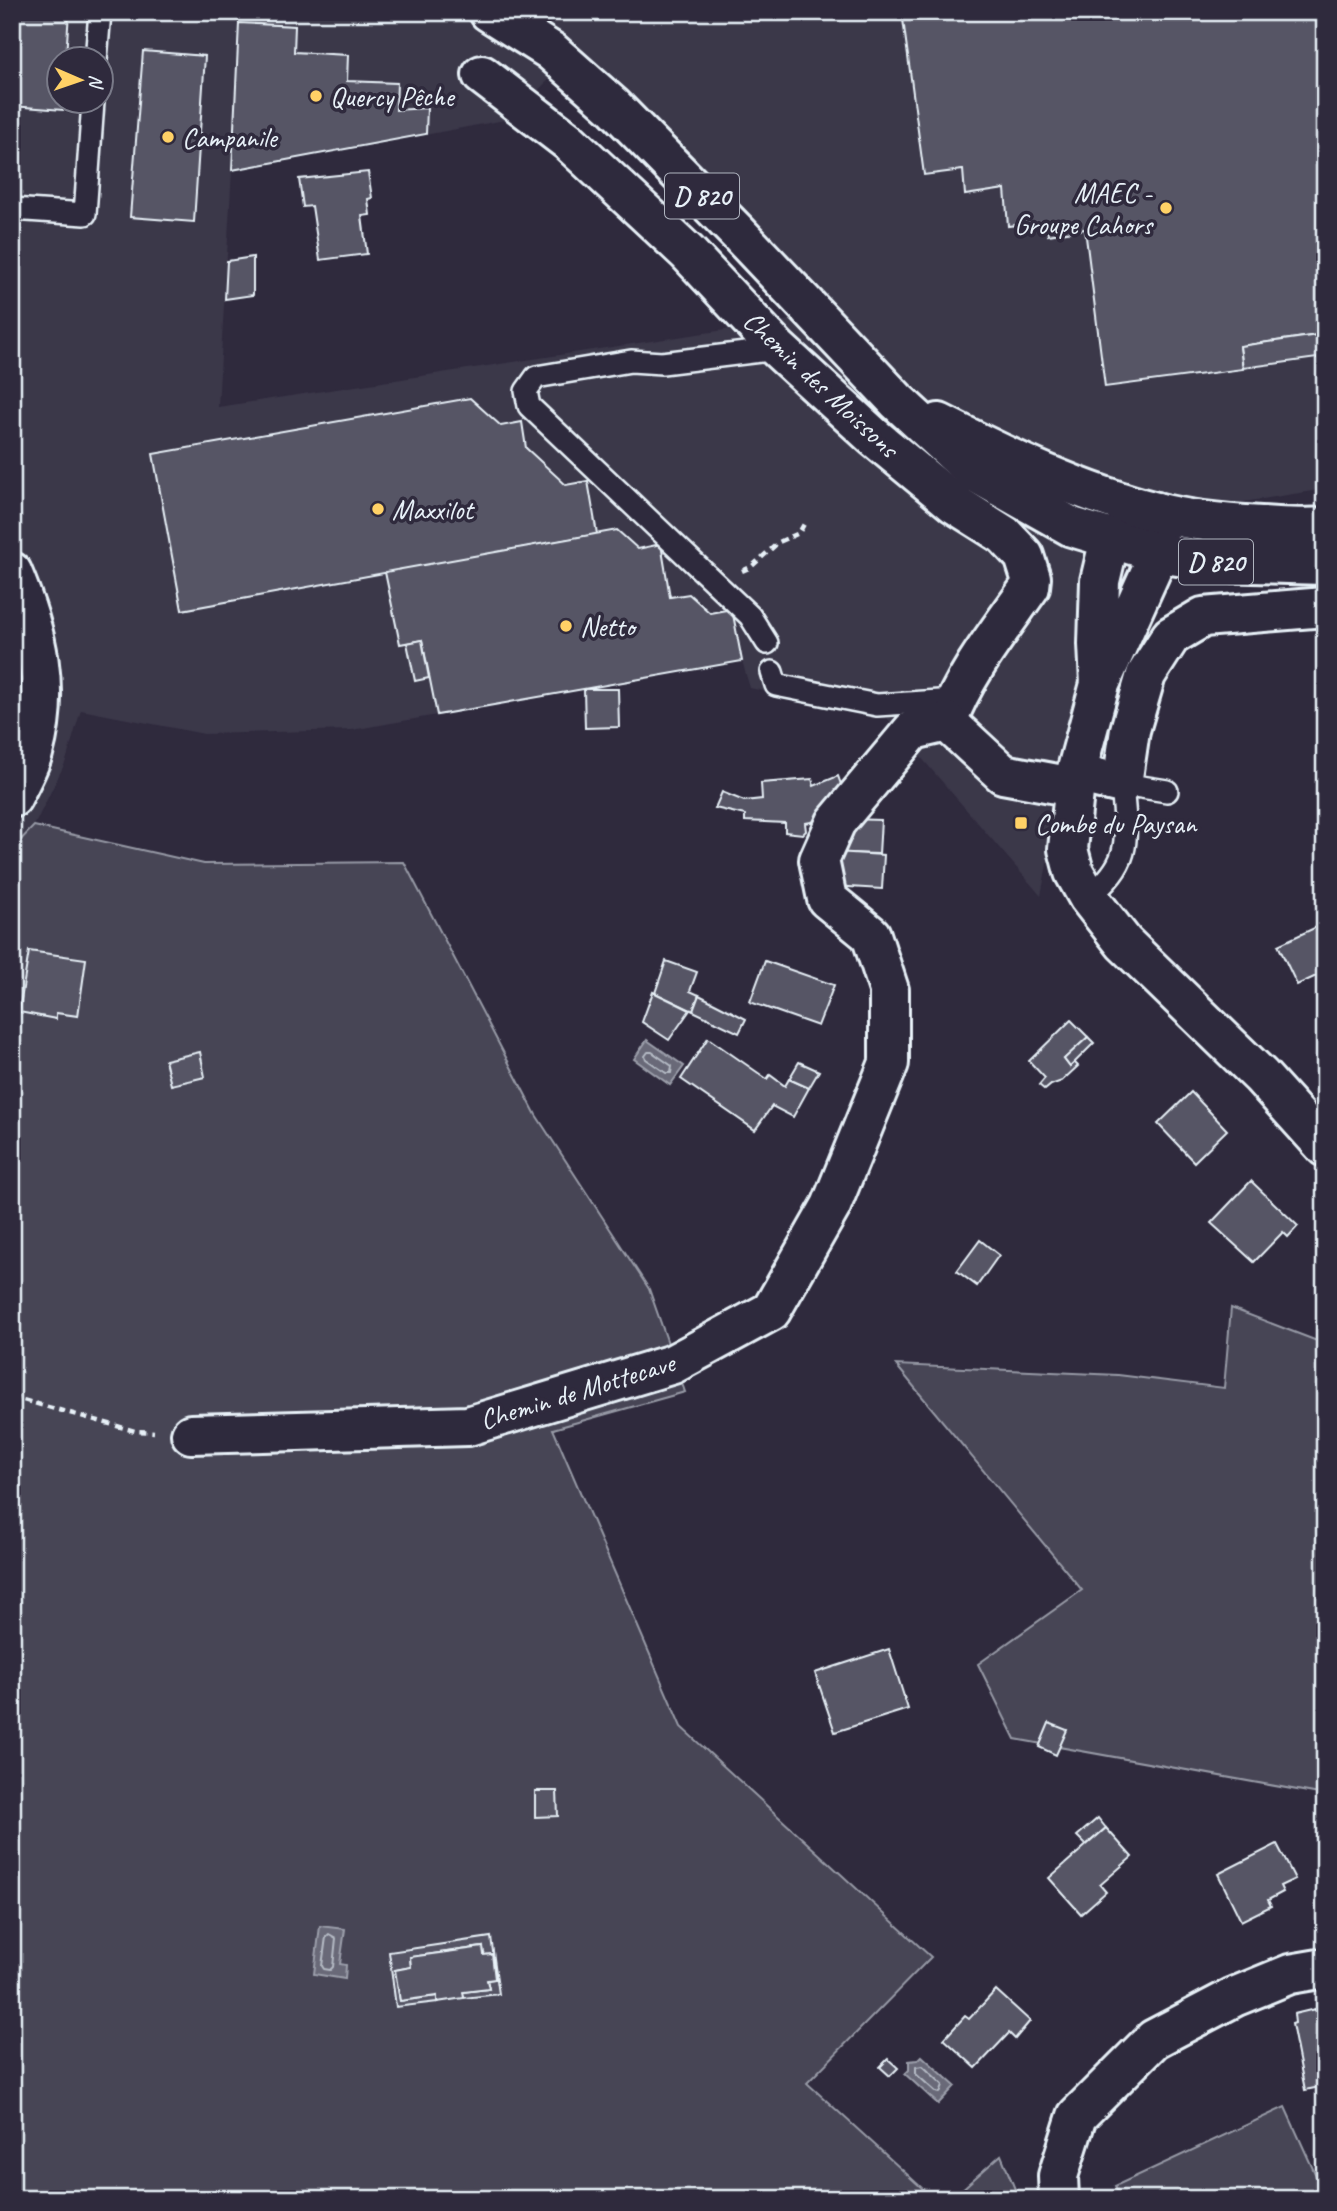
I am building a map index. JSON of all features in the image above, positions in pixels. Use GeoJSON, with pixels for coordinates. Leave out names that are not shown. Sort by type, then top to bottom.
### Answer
{"type":"FeatureCollection","features":[{"type":"Feature","properties":{"kind":"street","name":"D 820"},"geometry":{"type":"LineString","coordinates":[[489,12],[551,51],[613,106],[897,401],[974,471],[1072,527],[1159,553],[1216,562],[1325,565]]}},
{"type":"Feature","properties":{"kind":"street","name":"Chemin des Moissons"},"geometry":{"type":"LineString","coordinates":[[482,75],[568,141],[687,252],[778,349],[874,438],[955,503],[1004,535],[1024,556],[1031,578],[1030,587],[976,666],[951,711]]}},
{"type":"Feature","properties":{"kind":"street","name":"D 820"},"geometry":{"type":"LineString","coordinates":[[897,401],[981,444],[1092,492],[1156,512],[1217,523],[1309,529],[1325,527]]}},
{"type":"Feature","properties":{"kind":"street"},"geometry":{"type":"LineString","coordinates":[[1100,684],[1100,581],[1110,539],[1156,512],[1159,553],[1100,684],[1074,780],[1068,849],[1074,872],[1088,897],[1124,943],[1261,1076],[1325,1147]]}},
{"type":"Feature","properties":{"kind":"street"},"geometry":{"type":"LineString","coordinates":[[12,572],[24,600],[37,644],[41,715],[32,755],[12,798]]}},
{"type":"Feature","properties":{"kind":"street"},"geometry":{"type":"LineString","coordinates":[[951,711],[1003,774],[1122,784],[1130,730],[1146,675],[1171,636],[1203,617],[1325,607]]}},
{"type":"Feature","properties":{"kind":"street","name":"Chemin de Mottecave"},"geometry":{"type":"LineString","coordinates":[[191,1434],[468,1426],[673,1364],[771,1311],[831,1206],[889,1063],[889,990],[871,935],[827,899],[819,860],[836,822],[913,730],[951,711]]}},
{"type":"Feature","properties":{"kind":"street"},"geometry":{"type":"LineString","coordinates":[[1059,2199],[1058,2176],[1077,2116],[1154,2039],[1234,1997],[1290,1975],[1325,1968]]}},
{"type":"Feature","properties":{"kind":"lane"},"geometry":{"type":"LineString","coordinates":[[97,46],[100,12]]}},
{"type":"Feature","properties":{"kind":"lane"},"geometry":{"type":"LineString","coordinates":[[12,209],[85,214],[92,116]]}},
{"type":"Feature","properties":{"kind":"lane"},"geometry":{"type":"LineString","coordinates":[[767,643],[750,616],[529,406],[526,391],[536,377],[631,362],[662,363],[778,349]]}},
{"type":"Feature","properties":{"kind":"lane"},"geometry":{"type":"LineString","coordinates":[[772,672],[776,685],[877,705],[951,711]]}},
{"type":"Feature","properties":{"kind":"lane"},"geometry":{"type":"LineString","coordinates":[[1088,897],[1104,884],[1119,866],[1127,839],[1122,784],[1167,791]]}},
{"type":"Feature","properties":{"kind":"path"},"geometry":{"type":"LineString","coordinates":[[715,582],[751,567],[779,542],[799,533],[804,524]]}},
{"type":"Feature","properties":{"kind":"path"},"geometry":{"type":"LineString","coordinates":[[12,1397],[135,1431],[191,1434]]}},
{"type":"Feature","properties":{"kind":"shaded area"},"geometry":{"type":"Polygon","coordinates":[[[12,12],[1325,12],[1325,489],[1111,523],[1041,896],[887,718],[750,688],[742,661],[352,730],[204,734],[81,710],[66,761],[34,826],[12,849],[12,12]],[[570,58],[510,119],[232,171],[218,407],[809,317],[570,58]]]}},
{"type":"Feature","properties":{"kind":"shaded area"},"geometry":{"type":"Polygon","coordinates":[[[34,826],[204,864],[404,862],[536,1115],[649,1289],[685,1392],[553,1429],[681,1727],[931,1957],[807,2083],[934,2199],[12,2199],[12,849],[34,826]]]}},
{"type":"Feature","properties":{"kind":"shaded area"},"geometry":{"type":"Polygon","coordinates":[[[1231,1308],[1325,1344],[1325,1795],[1015,1739],[978,1664],[1082,1590],[896,1365],[1118,1375],[1224,1388],[1231,1308]]]}},
{"type":"Feature","properties":{"kind":"shaded area"},"geometry":{"type":"Polygon","coordinates":[[[1285,2107],[1323,2191],[1307,2199],[1121,2199],[1115,2186],[1285,2107]]]}},
{"type":"Feature","properties":{"kind":"shaded area"},"geometry":{"type":"Polygon","coordinates":[[[1001,2155],[1019,2199],[951,2199],[1001,2155]]]}},
{"type":"Feature","properties":{"kind":"water"},"geometry":{"type":"Polygon","coordinates":[[[647,1040],[684,1066],[670,1085],[634,1059],[647,1040]]]}},
{"type":"Feature","properties":{"kind":"water"},"geometry":{"type":"Polygon","coordinates":[[[320,1926],[345,1929],[340,1964],[346,1965],[345,1979],[314,1974],[320,1926]]]}},
{"type":"Feature","properties":{"kind":"water"},"geometry":{"type":"Polygon","coordinates":[[[922,2056],[955,2086],[938,2104],[905,2074],[909,2070],[909,2061],[918,2060],[922,2056]]]}},
{"type":"Feature","properties":{"kind":"building"},"geometry":{"type":"Polygon","coordinates":[[[12,12],[69,12],[67,46],[46,46],[46,109],[12,106],[12,12]]]}},
{"type":"Feature","properties":{"kind":"building","name":"MAEC - Groupe Cahors"},"geometry":{"type":"Polygon","coordinates":[[[902,12],[1325,12],[1325,334],[1240,346],[1243,369],[1105,387],[1085,229],[1048,235],[1046,221],[1008,226],[1005,189],[965,195],[963,170],[924,175],[902,12]]]}},
{"type":"Feature","properties":{"kind":"building","name":"Quercy Pêche"},"geometry":{"type":"Polygon","coordinates":[[[239,23],[295,26],[294,52],[348,55],[347,81],[397,83],[396,110],[427,108],[426,134],[232,170],[239,23]]]}},
{"type":"Feature","properties":{"kind":"building","name":"Campanile"},"geometry":{"type":"Polygon","coordinates":[[[143,51],[205,56],[194,222],[130,217],[143,51]]]}},
{"type":"Feature","properties":{"kind":"building"},"geometry":{"type":"Polygon","coordinates":[[[368,172],[372,198],[368,199],[370,215],[362,216],[367,254],[320,260],[312,206],[303,207],[299,179],[368,172]]]}},
{"type":"Feature","properties":{"kind":"building"},"geometry":{"type":"Polygon","coordinates":[[[253,257],[253,295],[225,299],[227,261],[253,257]]]}},
{"type":"Feature","properties":{"kind":"building"},"geometry":{"type":"Polygon","coordinates":[[[1325,334],[1325,357],[1243,368],[1240,346],[1325,334]]]}},
{"type":"Feature","properties":{"kind":"building","name":"Maxxilot"},"geometry":{"type":"Polygon","coordinates":[[[470,398],[501,426],[522,422],[526,448],[566,485],[588,481],[597,534],[182,610],[153,454],[470,398]]]}},
{"type":"Feature","properties":{"kind":"building","name":"Netto"},"geometry":{"type":"Polygon","coordinates":[[[617,530],[638,549],[661,544],[670,597],[689,594],[710,613],[732,609],[742,661],[437,715],[422,640],[400,644],[385,572],[617,530]]]}},
{"type":"Feature","properties":{"kind":"building"},"geometry":{"type":"Polygon","coordinates":[[[422,640],[429,678],[415,681],[407,643],[422,640]]]}},
{"type":"Feature","properties":{"kind":"building"},"geometry":{"type":"Polygon","coordinates":[[[584,689],[618,689],[619,727],[585,728],[584,689]]]}},
{"type":"Feature","properties":{"kind":"building"},"geometry":{"type":"Polygon","coordinates":[[[838,776],[843,790],[817,821],[805,823],[806,831],[803,834],[785,832],[785,823],[745,821],[745,815],[715,808],[722,792],[744,801],[762,799],[761,783],[812,779],[814,786],[838,776]]]}},
{"type":"Feature","properties":{"kind":"building"},"geometry":{"type":"Polygon","coordinates":[[[848,819],[881,820],[879,854],[845,853],[848,819]]]}},
{"type":"Feature","properties":{"kind":"building"},"geometry":{"type":"Polygon","coordinates":[[[835,852],[884,855],[882,889],[832,886],[835,852]]]}},
{"type":"Feature","properties":{"kind":"building"},"geometry":{"type":"Polygon","coordinates":[[[1325,923],[1325,972],[1297,985],[1278,945],[1325,923]]]}},
{"type":"Feature","properties":{"kind":"building"},"geometry":{"type":"Polygon","coordinates":[[[29,951],[86,959],[78,1016],[56,1013],[56,1019],[19,1012],[29,951]]]}},
{"type":"Feature","properties":{"kind":"building"},"geometry":{"type":"Polygon","coordinates":[[[666,961],[697,972],[690,991],[699,995],[693,1011],[655,993],[666,961]]]}},
{"type":"Feature","properties":{"kind":"building"},"geometry":{"type":"Polygon","coordinates":[[[765,961],[834,985],[818,1026],[750,1002],[765,961]]]}},
{"type":"Feature","properties":{"kind":"building"},"geometry":{"type":"Polygon","coordinates":[[[653,992],[690,1010],[669,1040],[642,1022],[653,992]]]}},
{"type":"Feature","properties":{"kind":"building"},"geometry":{"type":"Polygon","coordinates":[[[699,995],[746,1019],[739,1033],[693,1011],[699,995]]]}},
{"type":"Feature","properties":{"kind":"building"},"geometry":{"type":"Polygon","coordinates":[[[1071,1020],[1088,1037],[1064,1059],[1070,1067],[1074,1062],[1078,1066],[1062,1081],[1045,1090],[1039,1085],[1045,1078],[1029,1061],[1071,1020]]]}},
{"type":"Feature","properties":{"kind":"building"},"geometry":{"type":"Polygon","coordinates":[[[1088,1037],[1094,1043],[1070,1067],[1064,1059],[1088,1037]]]}},
{"type":"Feature","properties":{"kind":"building"},"geometry":{"type":"Polygon","coordinates":[[[708,1038],[767,1079],[770,1075],[785,1086],[789,1079],[809,1088],[793,1117],[772,1106],[755,1130],[681,1079],[708,1038]]]}},
{"type":"Feature","properties":{"kind":"building"},"geometry":{"type":"Polygon","coordinates":[[[200,1052],[205,1077],[171,1085],[165,1060],[200,1052]]]}},
{"type":"Feature","properties":{"kind":"building"},"geometry":{"type":"Polygon","coordinates":[[[799,1062],[819,1071],[809,1088],[789,1079],[799,1062]]]}},
{"type":"Feature","properties":{"kind":"building"},"geometry":{"type":"Polygon","coordinates":[[[1191,1092],[1227,1130],[1194,1162],[1158,1124],[1191,1092]]]}},
{"type":"Feature","properties":{"kind":"building"},"geometry":{"type":"Polygon","coordinates":[[[1251,1181],[1298,1226],[1288,1237],[1283,1232],[1254,1262],[1211,1223],[1251,1181]]]}},
{"type":"Feature","properties":{"kind":"building"},"geometry":{"type":"Polygon","coordinates":[[[980,1240],[999,1255],[977,1286],[957,1271],[980,1240]]]}},
{"type":"Feature","properties":{"kind":"building"},"geometry":{"type":"Polygon","coordinates":[[[889,1649],[908,1709],[835,1732],[815,1673],[889,1649]]]}},
{"type":"Feature","properties":{"kind":"building"},"geometry":{"type":"Polygon","coordinates":[[[1049,1723],[1067,1730],[1056,1755],[1039,1747],[1049,1723]]]}},
{"type":"Feature","properties":{"kind":"building"},"geometry":{"type":"Polygon","coordinates":[[[535,1791],[557,1791],[558,1816],[535,1817],[535,1791]]]}},
{"type":"Feature","properties":{"kind":"building"},"geometry":{"type":"Polygon","coordinates":[[[1098,1818],[1106,1828],[1086,1845],[1077,1836],[1098,1818]]]}},
{"type":"Feature","properties":{"kind":"building"},"geometry":{"type":"Polygon","coordinates":[[[1106,1828],[1132,1857],[1100,1885],[1106,1892],[1081,1914],[1049,1878],[1106,1828]]]}},
{"type":"Feature","properties":{"kind":"building"},"geometry":{"type":"Polygon","coordinates":[[[1277,1844],[1295,1879],[1280,1886],[1283,1892],[1268,1900],[1271,1906],[1241,1921],[1218,1874],[1277,1844]]]}},
{"type":"Feature","properties":{"kind":"building"},"geometry":{"type":"Polygon","coordinates":[[[491,1937],[499,1994],[464,1998],[463,1992],[489,1989],[487,1980],[495,1979],[492,1954],[484,1955],[483,1947],[410,1957],[411,1967],[395,1970],[400,2001],[437,1996],[437,2002],[396,2007],[389,1952],[491,1937]]]}},
{"type":"Feature","properties":{"kind":"building"},"geometry":{"type":"Polygon","coordinates":[[[483,1947],[484,1955],[492,1954],[495,1979],[487,1980],[489,1989],[463,1992],[464,1998],[437,2002],[437,1996],[400,2001],[395,1970],[411,1967],[410,1957],[483,1947]]]}},
{"type":"Feature","properties":{"kind":"building"},"geometry":{"type":"Polygon","coordinates":[[[996,1990],[1030,2021],[1015,2039],[1009,2033],[976,2068],[944,2039],[965,2016],[969,2019],[996,1990]]]}},
{"type":"Feature","properties":{"kind":"building"},"geometry":{"type":"Polygon","coordinates":[[[1315,2009],[1317,2018],[1325,2016],[1325,2086],[1305,2090],[1292,2024],[1295,2023],[1294,2014],[1315,2009]]]}},
{"type":"Feature","properties":{"kind":"building"},"geometry":{"type":"Polygon","coordinates":[[[888,2059],[898,2068],[890,2076],[880,2067],[888,2059]]]}},
{"type":"Feature","properties":{"kind":"place","name":"Quercy Pêche"},"geometry":{"type":"Point","coordinates":[316,96]}},
{"type":"Feature","properties":{"kind":"place","name":"Campanile"},"geometry":{"type":"Point","coordinates":[168,137]}},
{"type":"Feature","properties":{"kind":"place","name":"MAEC - Groupe Cahors"},"geometry":{"type":"Point","coordinates":[1166,208]}},
{"type":"Feature","properties":{"kind":"place","name":"Maxxilot"},"geometry":{"type":"Point","coordinates":[378,509]}},
{"type":"Feature","properties":{"kind":"place","name":"Netto"},"geometry":{"type":"Point","coordinates":[566,626]}},
{"type":"Feature","properties":{"kind":"place","name":"Combe du Paysan"},"geometry":{"type":"Point","coordinates":[1021,823]}}]}
